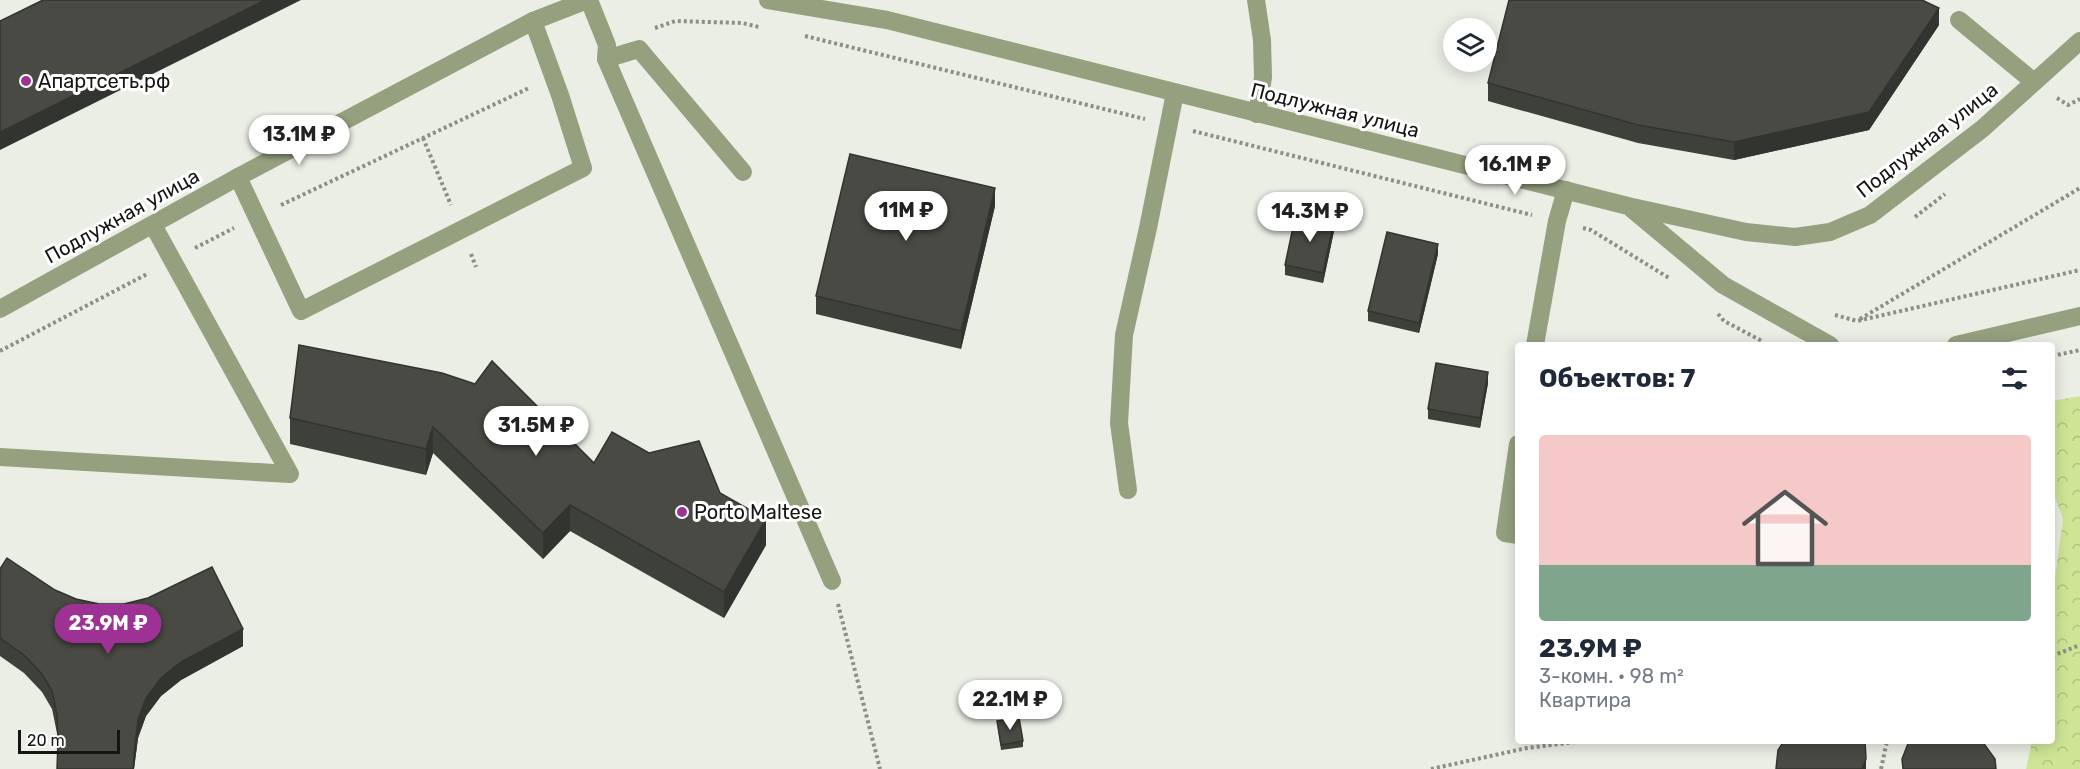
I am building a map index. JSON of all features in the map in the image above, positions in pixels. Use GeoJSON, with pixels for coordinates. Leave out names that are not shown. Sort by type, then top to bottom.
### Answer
{"type":"FeatureCollection","features":[{"type":"Feature","properties":{"kind":"street","name":"Подлужная улица"},"geometry":{"type":"LineString","coordinates":[[0,309],[238,177],[533,21],[588,0]]}},
{"type":"Feature","properties":{"kind":"street"},"geometry":{"type":"LineString","coordinates":[[588,0],[607,45],[606,59],[832,581]]}},
{"type":"Feature","properties":{"kind":"street","name":"Подлужная улица"},"geometry":{"type":"LineString","coordinates":[[768,0],[887,20],[1628,206],[1746,232],[1795,237],[1830,232],[1870,215],[1982,129],[2080,41]]}},
{"type":"Feature","properties":{"kind":"street"},"geometry":{"type":"LineString","coordinates":[[1256,0],[1262,40],[1263,77],[1257,114]]}},
{"type":"Feature","properties":{"kind":"street"},"geometry":{"type":"LineString","coordinates":[[1959,20],[2034,82]]}},
{"type":"Feature","properties":{"kind":"street"},"geometry":{"type":"LineString","coordinates":[[238,177],[301,311],[583,168],[533,21]]}},
{"type":"Feature","properties":{"kind":"street"},"geometry":{"type":"LineString","coordinates":[[606,59],[639,49],[743,172]]}},
{"type":"Feature","properties":{"kind":"street"},"geometry":{"type":"LineString","coordinates":[[1128,490],[1119,423],[1124,335],[1175,93]]}},
{"type":"Feature","properties":{"kind":"street"},"geometry":{"type":"LineString","coordinates":[[1536,342],[1557,221],[1566,190]]}},
{"type":"Feature","properties":{"kind":"street"},"geometry":{"type":"LineString","coordinates":[[1628,206],[1723,285],[1825,342]]}},
{"type":"Feature","properties":{"kind":"street"},"geometry":{"type":"LineString","coordinates":[[0,457],[290,474],[153,225]]}},
{"type":"Feature","properties":{"kind":"street"},"geometry":{"type":"LineString","coordinates":[[1969,342],[2080,316]]}},
{"type":"Feature","properties":{"kind":"street"},"geometry":{"type":"LineString","coordinates":[[1515,465],[1505,533],[1515,535]]}},
{"type":"Feature","properties":{"kind":"path"},"geometry":{"type":"LineString","coordinates":[[652,29],[675,21],[742,23],[763,28]]}},
{"type":"Feature","properties":{"kind":"path"},"geometry":{"type":"LineString","coordinates":[[794,34],[1591,230],[1671,279]]}},
{"type":"Feature","properties":{"kind":"path"},"geometry":{"type":"LineString","coordinates":[[0,351],[256,216],[553,76]]}},
{"type":"Feature","properties":{"kind":"path"},"geometry":{"type":"LineString","coordinates":[[1906,223],[1935,204],[1951,188]]}},
{"type":"Feature","properties":{"kind":"path"},"geometry":{"type":"LineString","coordinates":[[1857,321],[2080,188]]}},
{"type":"Feature","properties":{"kind":"path"},"geometry":{"type":"LineString","coordinates":[[1828,313],[1857,321],[2080,270]]}},
{"type":"Feature","properties":{"kind":"path"},"geometry":{"type":"LineString","coordinates":[[1717,312],[1724,321],[1765,342]]}},
{"type":"Feature","properties":{"kind":"path"},"geometry":{"type":"LineString","coordinates":[[2055,355],[2079,350],[2080,357]]}},
{"type":"Feature","properties":{"kind":"path"},"geometry":{"type":"LineString","coordinates":[[832,581],[880,769]]}},
{"type":"Feature","properties":{"kind":"path"},"geometry":{"type":"LineString","coordinates":[[2055,655],[2080,645]]}},
{"type":"Feature","properties":{"kind":"path"},"geometry":{"type":"LineString","coordinates":[[1431,769],[1527,748],[1559,744]]}},
{"type":"Feature","properties":{"kind":"path"},"geometry":{"type":"LineString","coordinates":[[1881,769],[1886,744]]}},
{"type":"Feature","properties":{"kind":"green space"},"geometry":{"type":"Polygon","coordinates":[[[2080,396],[2080,769],[2026,769],[2031,744],[2055,744],[2055,579],[2063,519],[2055,497],[2055,400],[2080,396]]]}},
{"type":"Feature","properties":{"kind":"building"},"geometry":{"type":"Polygon","coordinates":[[[43,0],[265,0],[0,132],[0,21],[43,0]]]}},
{"type":"Feature","properties":{"kind":"building"},"geometry":{"type":"Polygon","coordinates":[[[1509,0],[1922,0],[1939,8],[1869,112],[1734,142],[1638,125],[1488,83],[1491,72],[1497,72],[1497,47],[1509,0]]]}},
{"type":"Feature","properties":{"kind":"building"},"geometry":{"type":"Polygon","coordinates":[[[850,154],[995,188],[961,331],[816,296],[850,154]]]}},
{"type":"Feature","properties":{"kind":"building"},"geometry":{"type":"Polygon","coordinates":[[[1296,213],[1334,221],[1323,273],[1285,265],[1296,213]]]}},
{"type":"Feature","properties":{"kind":"building"},"geometry":{"type":"Polygon","coordinates":[[[1387,232],[1438,244],[1419,323],[1368,311],[1387,232]]]}},
{"type":"Feature","properties":{"kind":"building"},"geometry":{"type":"Polygon","coordinates":[[[299,345],[442,373],[475,384],[492,361],[594,463],[612,432],[649,453],[699,441],[720,493],[766,519],[724,592],[570,505],[543,533],[433,427],[426,449],[290,418],[299,345]]]}},
{"type":"Feature","properties":{"kind":"building"},"geometry":{"type":"Polygon","coordinates":[[[1436,363],[1488,372],[1480,418],[1428,409],[1436,363]]]}},
{"type":"Feature","properties":{"kind":"building"},"geometry":{"type":"Polygon","coordinates":[[[7,558],[55,590],[76,599],[99,604],[124,604],[148,598],[212,567],[243,629],[181,662],[161,678],[146,698],[138,720],[133,769],[57,769],[57,715],[52,691],[42,674],[24,655],[0,638],[0,569],[7,558]]]}},
{"type":"Feature","properties":{"kind":"building"},"geometry":{"type":"Polygon","coordinates":[[[1019,718],[1023,741],[1001,745],[997,721],[1019,718]]]}},
{"type":"Feature","properties":{"kind":"building"},"geometry":{"type":"Polygon","coordinates":[[[1782,744],[1865,744],[1866,759],[1862,769],[1776,769],[1778,750],[1782,744]]]}},
{"type":"Feature","properties":{"kind":"building"},"geometry":{"type":"Polygon","coordinates":[[[1908,744],[1984,744],[1995,759],[1996,769],[1903,769],[1902,759],[1908,744]]]}},
{"type":"Feature","properties":{"kind":"place","name":"Апартсеть.рф"},"geometry":{"type":"Point","coordinates":[26,81]}},
{"type":"Feature","properties":{"kind":"place","name":"Porto Maltese"},"geometry":{"type":"Point","coordinates":[682,512]}}]}
